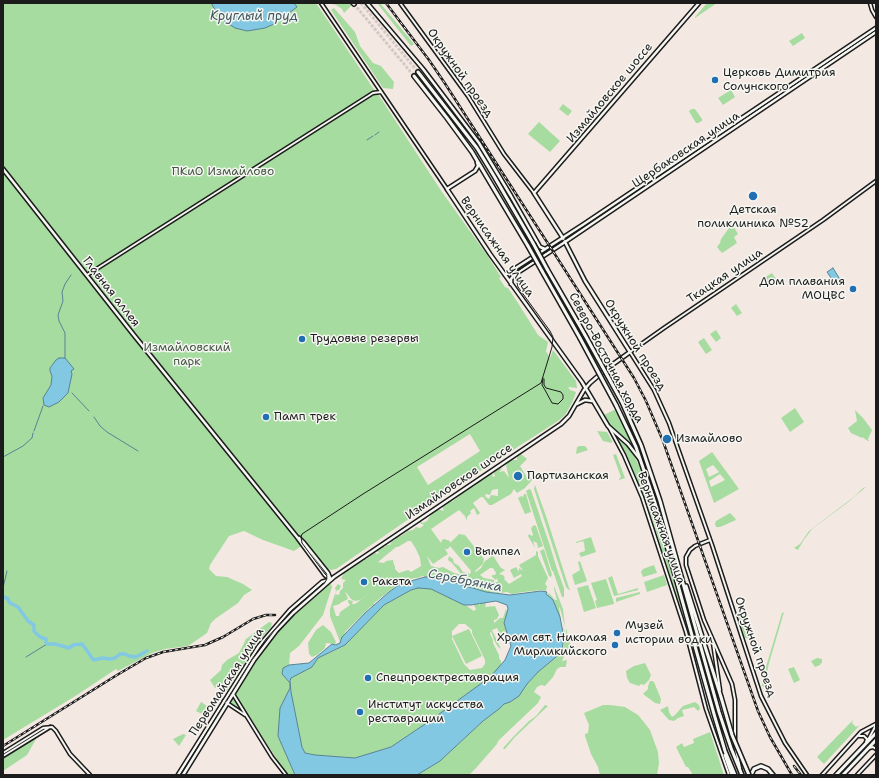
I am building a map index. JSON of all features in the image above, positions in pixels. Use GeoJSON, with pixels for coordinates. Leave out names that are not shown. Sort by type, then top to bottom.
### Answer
{"type":"FeatureCollection","features":[{"type":"Feature","properties":{"kind":"main road"},"geometry":{"type":"LineString","coordinates":[[367,3],[423,69],[479,143],[540,247],[547,249]]}},
{"type":"Feature","properties":{"kind":"main road","name":"Измайловское шоссе"},"geometry":{"type":"LineString","coordinates":[[534,194],[699,3]]}},
{"type":"Feature","properties":{"kind":"main road","name":"Щербаковская улица"},"geometry":{"type":"LineString","coordinates":[[505,275],[547,249],[876,28]]}},
{"type":"Feature","properties":{"kind":"main road","name":"Щербаковская улица"},"geometry":{"type":"LineString","coordinates":[[512,284],[511,279],[513,276],[876,32]]}},
{"type":"Feature","properties":{"kind":"main road","name":"Северо-Восточная хорда"},"geometry":{"type":"LineString","coordinates":[[418,72],[477,148],[494,176],[585,335],[622,402],[635,430],[660,501],[723,724],[742,775]]}},
{"type":"Feature","properties":{"kind":"main road","name":"Северо-Восточная хорда"},"geometry":{"type":"LineString","coordinates":[[414,76],[476,157],[580,338],[630,433],[662,526],[714,714],[725,750],[735,775]]}},
{"type":"Feature","properties":{"kind":"main road"},"geometry":{"type":"LineString","coordinates":[[447,189],[475,171],[478,166],[476,157]]}},
{"type":"Feature","properties":{"kind":"main road","name":"Главная аллея"},"geometry":{"type":"LineString","coordinates":[[3,169],[297,537],[325,575],[330,579]]}},
{"type":"Feature","properties":{"kind":"main road","name":"Вернисажная улица"},"geometry":{"type":"LineString","coordinates":[[447,189],[505,275],[586,388],[608,426]]}},
{"type":"Feature","properties":{"kind":"main road","name":"Окружной проезд"},"geometry":{"type":"LineString","coordinates":[[534,194],[563,238],[581,276],[630,352]]}},
{"type":"Feature","properties":{"kind":"main road","name":"Ткацкая улица"},"geometry":{"type":"LineString","coordinates":[[586,388],[605,370],[630,352]]}},
{"type":"Feature","properties":{"kind":"main road","name":"Измайловское шоссе"},"geometry":{"type":"LineString","coordinates":[[330,579],[557,427],[569,417],[586,388]]}},
{"type":"Feature","properties":{"kind":"main road"},"geometry":{"type":"LineString","coordinates":[[576,404],[585,400],[594,402]]}},
{"type":"Feature","properties":{"kind":"main road"},"geometry":{"type":"LineString","coordinates":[[608,426],[628,444],[640,460]]}},
{"type":"Feature","properties":{"kind":"main road","name":"Главная аллея"},"geometry":{"type":"LineString","coordinates":[[297,537],[304,543],[328,573],[330,579]]}},
{"type":"Feature","properties":{"kind":"main road"},"geometry":{"type":"LineString","coordinates":[[679,565],[732,735],[750,775]]}},
{"type":"Feature","properties":{"kind":"main road"},"geometry":{"type":"LineString","coordinates":[[322,582],[325,579],[325,575]]}},
{"type":"Feature","properties":{"kind":"main road","name":"Первомайская улица"},"geometry":{"type":"LineString","coordinates":[[178,775],[259,646],[276,624],[322,582],[330,579]]}},
{"type":"Feature","properties":{"kind":"main road","name":"Первомайская улица"},"geometry":{"type":"LineString","coordinates":[[183,775],[254,660],[276,631],[297,609],[325,586],[330,579]]}},
{"type":"Feature","properties":{"kind":"main road"},"geometry":{"type":"LineString","coordinates":[[714,714],[730,775]]}},
{"type":"Feature","properties":{"kind":"main road"},"geometry":{"type":"LineString","coordinates":[[208,726],[212,730]]}},
{"type":"Feature","properties":{"kind":"main road"},"geometry":{"type":"LineString","coordinates":[[836,775],[876,733]]}},
{"type":"Feature","properties":{"kind":"main road"},"geometry":{"type":"LineString","coordinates":[[843,775],[876,740]]}},
{"type":"Feature","properties":{"kind":"main road"},"geometry":{"type":"LineString","coordinates":[[750,775],[754,769],[761,766],[768,769],[773,775]]}},
{"type":"Feature","properties":{"kind":"street"},"geometry":{"type":"LineString","coordinates":[[321,3],[447,189]]}},
{"type":"Feature","properties":{"kind":"street","name":"Окружной проезд"},"geometry":{"type":"LineString","coordinates":[[400,3],[468,96],[504,154],[534,194]]}},
{"type":"Feature","properties":{"kind":"street"},"geometry":{"type":"LineString","coordinates":[[870,3],[876,17]]}},
{"type":"Feature","properties":{"kind":"street"},"geometry":{"type":"LineString","coordinates":[[87,276],[373,93],[381,92]]}},
{"type":"Feature","properties":{"kind":"street","name":"Ткацкая улица"},"geometry":{"type":"LineString","coordinates":[[630,352],[819,223],[876,181]]}},
{"type":"Feature","properties":{"kind":"street","name":"Окружной проезд"},"geometry":{"type":"LineString","coordinates":[[630,352],[643,371],[662,408],[710,540],[761,696],[785,743],[807,775]]}},
{"type":"Feature","properties":{"kind":"street","name":"Вернисажная улица"},"geometry":{"type":"LineString","coordinates":[[608,426],[624,455],[642,498],[682,619],[706,709],[730,775]]}},
{"type":"Feature","properties":{"kind":"street"},"geometry":{"type":"LineString","coordinates":[[710,540],[693,547],[687,554],[687,570],[711,637],[732,684],[735,700],[735,748],[742,775]]}},
{"type":"Feature","properties":{"kind":"street"},"geometry":{"type":"LineString","coordinates":[[711,637],[716,656],[721,697]]}},
{"type":"Feature","properties":{"kind":"street"},"geometry":{"type":"LineString","coordinates":[[233,694],[286,775]]}},
{"type":"Feature","properties":{"kind":"street"},"geometry":{"type":"LineString","coordinates":[[224,702],[247,717]]}},
{"type":"Feature","properties":{"kind":"street"},"geometry":{"type":"LineString","coordinates":[[822,775],[861,732],[876,724]]}},
{"type":"Feature","properties":{"kind":"street"},"geometry":{"type":"LineString","coordinates":[[867,743],[876,724]]}},
{"type":"Feature","properties":{"kind":"street"},"geometry":{"type":"LineString","coordinates":[[3,753],[45,727],[52,727],[70,754],[90,775]]}},
{"type":"Feature","properties":{"kind":"street"},"geometry":{"type":"LineString","coordinates":[[3,756],[52,727]]}},
{"type":"Feature","properties":{"kind":"street"},"geometry":{"type":"LineString","coordinates":[[858,736],[861,735],[866,737],[867,743]]}},
{"type":"Feature","properties":{"kind":"street"},"geometry":{"type":"LineString","coordinates":[[865,751],[872,747],[876,749]]}},
{"type":"Feature","properties":{"kind":"street"},"geometry":{"type":"LineString","coordinates":[[858,775],[876,755]]}},
{"type":"Feature","properties":{"kind":"green space","name":"ПКиО Измайлово"},"geometry":{"type":"Polygon","coordinates":[[[3,3],[316,3],[442,192],[487,255],[501,277],[499,278],[505,287],[508,288],[538,335],[548,342],[546,351],[550,358],[553,350],[576,381],[577,388],[568,387],[570,390],[576,392],[572,403],[565,415],[558,421],[457,486],[336,569],[327,569],[306,543],[294,551],[263,540],[244,531],[229,536],[210,565],[209,569],[216,576],[227,577],[252,590],[244,595],[238,603],[215,619],[211,623],[207,633],[188,646],[165,649],[152,653],[118,671],[116,669],[77,695],[3,740],[3,3]],[[470,434],[417,467],[428,485],[480,451],[470,434]]]}},
{"type":"Feature","properties":{"kind":"green space"},"geometry":{"type":"Polygon","coordinates":[[[328,3],[349,3],[351,6],[344,13],[342,9],[336,5],[328,3]]]}},
{"type":"Feature","properties":{"kind":"green space"},"geometry":{"type":"Polygon","coordinates":[[[377,3],[380,3],[414,44],[411,46],[377,3]]]}},
{"type":"Feature","properties":{"kind":"green space"},"geometry":{"type":"Polygon","coordinates":[[[707,3],[717,3],[695,18],[695,17],[707,3]]]}},
{"type":"Feature","properties":{"kind":"green space"},"geometry":{"type":"Polygon","coordinates":[[[334,8],[355,32],[360,46],[373,63],[381,66],[394,82],[393,89],[383,88],[331,10],[334,8]]]}},
{"type":"Feature","properties":{"kind":"green space"},"geometry":{"type":"Polygon","coordinates":[[[802,33],[805,38],[793,46],[789,41],[802,33]]]}},
{"type":"Feature","properties":{"kind":"green space"},"geometry":{"type":"Polygon","coordinates":[[[731,90],[735,97],[723,105],[718,98],[731,90]]]}},
{"type":"Feature","properties":{"kind":"green space"},"geometry":{"type":"Polygon","coordinates":[[[563,104],[572,111],[568,116],[559,109],[563,104]]]}},
{"type":"Feature","properties":{"kind":"green space"},"geometry":{"type":"Polygon","coordinates":[[[695,109],[702,121],[696,123],[689,111],[695,109]]]}},
{"type":"Feature","properties":{"kind":"green space"},"geometry":{"type":"Polygon","coordinates":[[[539,122],[560,141],[550,152],[528,134],[539,122]]]}},
{"type":"Feature","properties":{"kind":"green space"},"geometry":{"type":"Polygon","coordinates":[[[732,224],[738,234],[734,237],[737,243],[722,253],[717,247],[732,224]]]}},
{"type":"Feature","properties":{"kind":"green space"},"geometry":{"type":"Polygon","coordinates":[[[772,273],[776,279],[765,286],[761,280],[772,273]]]}},
{"type":"Feature","properties":{"kind":"green space"},"geometry":{"type":"Polygon","coordinates":[[[736,304],[742,313],[737,316],[731,308],[736,304]]]}},
{"type":"Feature","properties":{"kind":"green space"},"geometry":{"type":"Polygon","coordinates":[[[716,330],[721,338],[716,342],[710,334],[716,330]]]}},
{"type":"Feature","properties":{"kind":"green space"},"geometry":{"type":"Polygon","coordinates":[[[704,338],[712,350],[706,354],[698,342],[704,338]]]}},
{"type":"Feature","properties":{"kind":"green space"},"geometry":{"type":"Polygon","coordinates":[[[795,408],[804,422],[790,432],[781,418],[795,408]]]}},
{"type":"Feature","properties":{"kind":"green space"},"geometry":{"type":"Polygon","coordinates":[[[616,409],[633,445],[608,423],[604,415],[616,409]]]}},
{"type":"Feature","properties":{"kind":"green space"},"geometry":{"type":"Polygon","coordinates":[[[855,410],[872,430],[868,439],[869,441],[851,433],[848,428],[857,421],[855,410]]]}},
{"type":"Feature","properties":{"kind":"green space"},"geometry":{"type":"Polygon","coordinates":[[[597,431],[607,432],[612,443],[603,441],[597,431]]]}},
{"type":"Feature","properties":{"kind":"green space"},"geometry":{"type":"Polygon","coordinates":[[[616,435],[632,451],[641,470],[669,560],[683,615],[647,503],[626,453],[616,435]]]}},
{"type":"Feature","properties":{"kind":"green space"},"geometry":{"type":"Polygon","coordinates":[[[585,446],[588,450],[576,454],[577,447],[585,446]]]}},
{"type":"Feature","properties":{"kind":"green space"},"geometry":{"type":"Polygon","coordinates":[[[712,452],[739,489],[714,503],[699,461],[712,452]],[[713,465],[706,469],[709,477],[719,472],[713,465]],[[720,474],[709,481],[711,487],[725,480],[720,474]]]}},
{"type":"Feature","properties":{"kind":"green space"},"geometry":{"type":"Polygon","coordinates":[[[521,454],[527,459],[520,466],[528,479],[533,479],[525,488],[517,493],[514,489],[511,494],[492,505],[489,505],[483,497],[481,497],[473,503],[480,513],[479,514],[477,515],[474,508],[470,511],[471,513],[467,517],[467,521],[465,516],[459,510],[431,529],[441,543],[444,539],[450,541],[450,543],[459,534],[465,535],[484,559],[483,564],[475,571],[476,572],[481,568],[485,561],[491,557],[488,548],[501,568],[505,570],[499,574],[503,575],[505,578],[504,579],[509,584],[522,576],[521,574],[514,578],[510,570],[516,567],[519,572],[519,568],[523,571],[519,565],[536,555],[536,551],[538,552],[538,556],[548,578],[545,584],[547,586],[546,591],[541,590],[512,594],[507,592],[486,592],[437,575],[414,578],[397,585],[374,603],[374,605],[370,607],[346,631],[340,642],[330,616],[330,609],[335,594],[339,595],[343,588],[343,583],[346,580],[341,579],[345,571],[349,570],[364,559],[367,559],[372,553],[379,553],[376,550],[381,547],[385,547],[386,545],[390,545],[397,537],[413,530],[416,527],[420,528],[424,525],[420,523],[420,521],[423,523],[427,521],[438,509],[444,511],[442,506],[453,501],[471,486],[473,487],[489,474],[492,474],[493,477],[495,476],[493,474],[496,470],[501,468],[502,469],[499,472],[504,471],[509,478],[506,465],[510,460],[517,460],[517,456],[521,454]],[[498,489],[492,490],[490,495],[485,495],[489,499],[491,495],[498,496],[498,489]],[[408,541],[378,562],[384,563],[386,561],[393,560],[395,569],[399,573],[408,570],[411,572],[421,566],[420,558],[411,541],[408,541]],[[450,546],[448,549],[445,549],[448,554],[433,564],[427,556],[431,566],[439,568],[443,567],[454,573],[462,575],[448,560],[449,556],[463,572],[470,574],[471,571],[450,546]],[[490,568],[480,575],[484,578],[498,582],[497,578],[496,580],[492,577],[492,575],[495,575],[496,573],[493,568],[490,568]],[[374,590],[360,600],[355,601],[351,599],[345,591],[348,599],[333,606],[336,616],[339,616],[340,612],[350,605],[348,600],[353,601],[352,604],[355,604],[374,590]]]}},
{"type":"Feature","properties":{"kind":"green space"},"geometry":{"type":"Polygon","coordinates":[[[616,454],[625,478],[619,480],[621,477],[613,455],[616,454]]]}},
{"type":"Feature","properties":{"kind":"green space"},"geometry":{"type":"Polygon","coordinates":[[[535,485],[570,591],[566,587],[534,489],[535,485]]]}},
{"type":"Feature","properties":{"kind":"green space"},"geometry":{"type":"Polygon","coordinates":[[[866,487],[812,529],[798,550],[794,548],[800,544],[809,531],[866,487]]]}},
{"type":"Feature","properties":{"kind":"green space"},"geometry":{"type":"Polygon","coordinates":[[[529,489],[531,490],[564,588],[564,597],[562,597],[552,571],[526,491],[529,489]]]}},
{"type":"Feature","properties":{"kind":"green space"},"geometry":{"type":"Polygon","coordinates":[[[524,494],[526,494],[531,512],[525,514],[518,498],[521,496],[523,497],[524,494]]]}},
{"type":"Feature","properties":{"kind":"green space"},"geometry":{"type":"Polygon","coordinates":[[[730,513],[736,520],[720,527],[716,527],[716,521],[730,513]]]}},
{"type":"Feature","properties":{"kind":"green space"},"geometry":{"type":"Polygon","coordinates":[[[534,525],[536,526],[543,546],[538,548],[537,543],[533,541],[535,547],[528,536],[529,534],[532,536],[533,535],[531,528],[534,525]]]}},
{"type":"Feature","properties":{"kind":"green space"},"geometry":{"type":"Polygon","coordinates":[[[591,537],[596,552],[581,557],[579,553],[585,551],[584,543],[583,541],[576,542],[591,537]]]}},
{"type":"Feature","properties":{"kind":"green space"},"geometry":{"type":"Polygon","coordinates":[[[544,549],[552,575],[551,577],[549,576],[540,551],[544,549]]]}},
{"type":"Feature","properties":{"kind":"green space"},"geometry":{"type":"Polygon","coordinates":[[[580,561],[587,581],[575,585],[572,575],[580,570],[578,562],[580,561]]]}},
{"type":"Feature","properties":{"kind":"green space"},"geometry":{"type":"Polygon","coordinates":[[[654,565],[657,573],[643,577],[641,572],[643,569],[654,565]]]}},
{"type":"Feature","properties":{"kind":"green space"},"geometry":{"type":"Polygon","coordinates":[[[664,575],[667,585],[647,592],[644,582],[664,575]]]}},
{"type":"Feature","properties":{"kind":"green space"},"geometry":{"type":"Polygon","coordinates":[[[612,576],[618,594],[638,588],[638,590],[614,596],[608,578],[612,576]]]}},
{"type":"Feature","properties":{"kind":"green space"},"geometry":{"type":"Polygon","coordinates":[[[606,579],[614,604],[597,608],[595,601],[597,600],[591,583],[606,579]]]}},
{"type":"Feature","properties":{"kind":"green space"},"geometry":{"type":"Polygon","coordinates":[[[331,584],[332,587],[323,615],[299,646],[290,653],[289,665],[283,668],[282,674],[290,683],[290,689],[278,736],[295,775],[287,775],[235,694],[256,660],[283,624],[310,599],[331,584]]]}},
{"type":"Feature","properties":{"kind":"green space"},"geometry":{"type":"Polygon","coordinates":[[[338,584],[341,586],[339,590],[337,590],[335,594],[335,588],[338,584]]]}},
{"type":"Feature","properties":{"kind":"green space"},"geometry":{"type":"Polygon","coordinates":[[[588,585],[596,608],[584,612],[577,588],[588,585]]]}},
{"type":"Feature","properties":{"kind":"green space"},"geometry":{"type":"Polygon","coordinates":[[[554,586],[563,609],[565,627],[560,608],[559,607],[561,621],[554,601],[547,595],[549,593],[555,600],[557,600],[554,586]]]}},
{"type":"Feature","properties":{"kind":"green space"},"geometry":{"type":"Polygon","coordinates":[[[418,588],[431,589],[467,606],[474,611],[476,609],[474,605],[479,604],[479,606],[481,603],[485,603],[485,607],[495,606],[499,615],[497,619],[494,620],[494,623],[500,618],[503,618],[506,609],[507,611],[504,623],[507,635],[504,631],[500,634],[497,628],[492,630],[501,649],[494,640],[491,631],[490,634],[499,655],[501,666],[490,677],[391,747],[355,758],[305,753],[302,747],[291,692],[291,678],[312,667],[318,658],[338,649],[336,644],[339,643],[341,648],[384,605],[411,590],[418,588]],[[459,624],[452,631],[452,639],[464,664],[470,670],[482,668],[485,664],[485,660],[472,630],[465,624],[459,624]]]}},
{"type":"Feature","properties":{"kind":"green space"},"geometry":{"type":"Polygon","coordinates":[[[640,592],[640,594],[616,602],[616,598],[640,592]]]}},
{"type":"Feature","properties":{"kind":"green space"},"geometry":{"type":"Polygon","coordinates":[[[784,612],[769,663],[764,687],[762,686],[763,677],[782,613],[784,612]]]}},
{"type":"Feature","properties":{"kind":"green space"},"geometry":{"type":"Polygon","coordinates":[[[740,616],[743,616],[745,620],[743,623],[744,627],[748,628],[751,635],[749,638],[745,638],[739,619],[740,616]]]}},
{"type":"Feature","properties":{"kind":"green space"},"geometry":{"type":"Polygon","coordinates":[[[269,622],[272,623],[271,627],[256,645],[226,692],[223,693],[218,688],[215,688],[210,680],[221,670],[222,665],[227,660],[239,653],[246,639],[269,622]]]}},
{"type":"Feature","properties":{"kind":"green space"},"geometry":{"type":"Polygon","coordinates":[[[563,624],[566,634],[566,628],[571,647],[571,651],[570,652],[567,650],[562,661],[567,660],[566,666],[557,669],[553,677],[545,686],[541,685],[537,687],[534,692],[541,697],[538,703],[498,741],[476,768],[469,775],[417,775],[440,761],[483,721],[504,704],[519,696],[538,672],[563,649],[565,639],[563,624]]]}},
{"type":"Feature","properties":{"kind":"green space"},"geometry":{"type":"Polygon","coordinates":[[[323,625],[331,632],[336,642],[335,644],[326,643],[325,648],[317,655],[312,657],[309,654],[308,643],[316,630],[323,625]]]}},
{"type":"Feature","properties":{"kind":"green space"},"geometry":{"type":"Polygon","coordinates":[[[469,629],[482,656],[466,664],[452,636],[469,629]]]}},
{"type":"Feature","properties":{"kind":"green space"},"geometry":{"type":"Polygon","coordinates":[[[817,658],[822,659],[822,662],[820,665],[815,667],[811,661],[817,658]]]}},
{"type":"Feature","properties":{"kind":"green space"},"geometry":{"type":"Polygon","coordinates":[[[645,663],[651,675],[649,680],[644,685],[641,684],[639,686],[630,683],[627,678],[626,671],[634,666],[645,663]]]}},
{"type":"Feature","properties":{"kind":"green space"},"geometry":{"type":"Polygon","coordinates":[[[794,667],[800,680],[794,683],[788,669],[794,667]]]}},
{"type":"Feature","properties":{"kind":"green space"},"geometry":{"type":"Polygon","coordinates":[[[650,681],[654,682],[661,699],[660,704],[655,703],[643,694],[648,689],[650,681]]]}},
{"type":"Feature","properties":{"kind":"green space"},"geometry":{"type":"Polygon","coordinates":[[[232,698],[235,699],[242,711],[230,703],[232,698]]]}},
{"type":"Feature","properties":{"kind":"green space"},"geometry":{"type":"Polygon","coordinates":[[[201,702],[207,706],[202,714],[196,711],[201,702]]]}},
{"type":"Feature","properties":{"kind":"green space"},"geometry":{"type":"Polygon","coordinates":[[[695,702],[699,705],[700,709],[698,711],[694,707],[682,710],[684,716],[674,721],[669,720],[660,710],[668,706],[672,717],[683,706],[695,702]]]}},
{"type":"Feature","properties":{"kind":"green space"},"geometry":{"type":"Polygon","coordinates":[[[545,705],[548,706],[515,737],[505,749],[503,749],[529,721],[536,716],[545,705]]]}},
{"type":"Feature","properties":{"kind":"green space"},"geometry":{"type":"Polygon","coordinates":[[[603,705],[625,707],[638,715],[650,730],[658,752],[659,763],[657,775],[600,775],[585,736],[585,734],[588,733],[589,725],[584,713],[603,705]]]}},
{"type":"Feature","properties":{"kind":"green space"},"geometry":{"type":"Polygon","coordinates":[[[853,720],[852,723],[856,727],[860,725],[824,764],[817,757],[853,720]]]}},
{"type":"Feature","properties":{"kind":"green space"},"geometry":{"type":"Polygon","coordinates":[[[710,732],[724,775],[693,775],[688,767],[686,767],[676,747],[682,743],[684,747],[694,743],[693,739],[710,732]]]}},
{"type":"Feature","properties":{"kind":"green space"},"geometry":{"type":"Polygon","coordinates":[[[183,734],[186,735],[179,746],[173,739],[183,734]]]}},
{"type":"Feature","properties":{"kind":"green space"},"geometry":{"type":"Polygon","coordinates":[[[36,738],[27,755],[3,771],[3,758],[36,738]]]}},
{"type":"Feature","properties":{"kind":"water","name":"Круглый пруд"},"geometry":{"type":"Polygon","coordinates":[[[211,3],[294,3],[297,7],[274,24],[265,28],[247,31],[235,28],[224,21],[211,3]]]}},
{"type":"Feature","properties":{"kind":"water"},"geometry":{"type":"Polygon","coordinates":[[[833,268],[841,281],[836,285],[827,272],[833,268]]]}},
{"type":"Feature","properties":{"kind":"water"},"geometry":{"type":"Polygon","coordinates":[[[59,358],[65,358],[74,369],[71,371],[72,374],[68,393],[59,402],[49,407],[44,405],[43,398],[51,385],[52,376],[50,368],[59,358]]]}},
{"type":"Feature","properties":{"kind":"water"},"geometry":{"type":"Polygon","coordinates":[[[425,577],[436,577],[486,592],[510,595],[541,591],[547,592],[546,594],[553,600],[560,617],[564,638],[562,649],[556,657],[538,672],[527,684],[519,696],[504,704],[483,721],[440,761],[417,775],[295,775],[278,736],[280,708],[290,688],[290,683],[282,674],[283,668],[289,665],[309,663],[332,644],[336,645],[340,643],[342,637],[365,613],[400,584],[425,577]],[[418,588],[411,590],[384,605],[345,645],[318,658],[312,667],[291,678],[291,692],[302,747],[305,753],[355,758],[391,747],[490,677],[505,660],[511,646],[504,623],[508,609],[507,605],[496,601],[464,605],[431,589],[418,588]]]}},
{"type":"Feature","properties":{"kind":"waterway"},"geometry":{"type":"LineString","coordinates":[[375,135],[379,132]]}},
{"type":"Feature","properties":{"kind":"waterway"},"geometry":{"type":"LineString","coordinates":[[367,140],[373,136]]}},
{"type":"Feature","properties":{"kind":"waterway"},"geometry":{"type":"LineString","coordinates":[[65,358],[65,333],[59,321],[58,315],[63,301],[62,292],[71,275]]}},
{"type":"Feature","properties":{"kind":"waterway"},"geometry":{"type":"LineString","coordinates":[[72,393],[89,411]]}},
{"type":"Feature","properties":{"kind":"waterway"},"geometry":{"type":"LineString","coordinates":[[34,431],[43,406]]}},
{"type":"Feature","properties":{"kind":"waterway"},"geometry":{"type":"LineString","coordinates":[[94,417],[100,426],[107,432],[138,451]]}},
{"type":"Feature","properties":{"kind":"waterway"},"geometry":{"type":"LineString","coordinates":[[3,457],[23,446],[32,438],[33,433]]}},
{"type":"Feature","properties":{"kind":"waterway"},"geometry":{"type":"LineString","coordinates":[[3,588],[7,571]]}},
{"type":"Feature","properties":{"kind":"waterway","name":"Серебрянка"},"geometry":{"type":"LineString","coordinates":[[3,597],[7,598],[10,603],[18,607],[28,621],[34,625],[34,631],[40,637],[46,639],[47,644],[55,644],[69,648],[73,645],[82,644],[94,660],[102,658],[115,658],[120,654],[136,657],[147,651]]}},
{"type":"Feature","properties":{"kind":"waterway"},"geometry":{"type":"LineString","coordinates":[[26,657],[47,644]]}},
{"type":"Feature","properties":{"kind":"tunnel"},"geometry":{"type":"LineString","coordinates":[[361,3],[418,72]]}},
{"type":"Feature","properties":{"kind":"tunnel"},"geometry":{"type":"LineString","coordinates":[[354,4],[414,76]]}},
{"type":"Feature","properties":{"kind":"tram line"},"geometry":{"type":"LineString","coordinates":[[180,775],[266,639],[291,611],[326,581],[327,576],[302,543],[302,534],[363,494],[541,383],[552,347],[553,337],[518,287],[516,278],[518,271],[876,30]]}},
{"type":"Feature","properties":{"kind":"tram line"},"geometry":{"type":"LineString","coordinates":[[543,378],[542,385],[552,403],[558,404],[563,399],[563,395],[561,392],[546,388],[544,385],[544,379]]}},
{"type":"Feature","properties":{"kind":"railway"},"geometry":{"type":"LineString","coordinates":[[386,3],[444,82],[634,378],[646,401],[663,441],[758,711],[770,737],[792,775]]}},
{"type":"Feature","properties":{"kind":"railway"},"geometry":{"type":"LineString","coordinates":[[3,746],[146,658],[163,652],[205,645],[223,637],[253,619],[266,615],[275,615]]}},
{"type":"Feature","properties":{"kind":"railway"},"geometry":{"type":"LineString","coordinates":[[794,766],[801,775]]}},
{"type":"Feature","properties":{"kind":"place","name":"Церковь Димитрия Солунского"},"geometry":{"type":"Point","coordinates":[715,80]}},
{"type":"Feature","properties":{"kind":"place","name":"Детская поликлиника №52"},"geometry":{"type":"Point","coordinates":[753,196]}},
{"type":"Feature","properties":{"kind":"place","name":"Дом плавания МОЦВС"},"geometry":{"type":"Point","coordinates":[853,289]}},
{"type":"Feature","properties":{"kind":"place","name":"Трудовые резервы"},"geometry":{"type":"Point","coordinates":[302,339]}},
{"type":"Feature","properties":{"kind":"place","name":"Памп трек"},"geometry":{"type":"Point","coordinates":[266,417]}},
{"type":"Feature","properties":{"kind":"place","name":"Измайлово"},"geometry":{"type":"Point","coordinates":[667,439]}},
{"type":"Feature","properties":{"kind":"place","name":"Партизанская"},"geometry":{"type":"Point","coordinates":[518,476]}},
{"type":"Feature","properties":{"kind":"place","name":"Вымпел"},"geometry":{"type":"Point","coordinates":[467,552]}},
{"type":"Feature","properties":{"kind":"place","name":"Ракета"},"geometry":{"type":"Point","coordinates":[364,582]}},
{"type":"Feature","properties":{"kind":"place","name":"Музей истории водки"},"geometry":{"type":"Point","coordinates":[617,633]}},
{"type":"Feature","properties":{"kind":"place","name":"Храм свт. Николая Мирликийского"},"geometry":{"type":"Point","coordinates":[615,645]}},
{"type":"Feature","properties":{"kind":"place","name":"Спецпроектреставрация"},"geometry":{"type":"Point","coordinates":[368,678]}},
{"type":"Feature","properties":{"kind":"place","name":"Институт искусства реставрации"},"geometry":{"type":"Point","coordinates":[360,712]}},
{"type":"Feature","properties":{"kind":"park label","name":"Измайловский парк"},"geometry":{"type":"Point","coordinates":[187,355]}}]}
